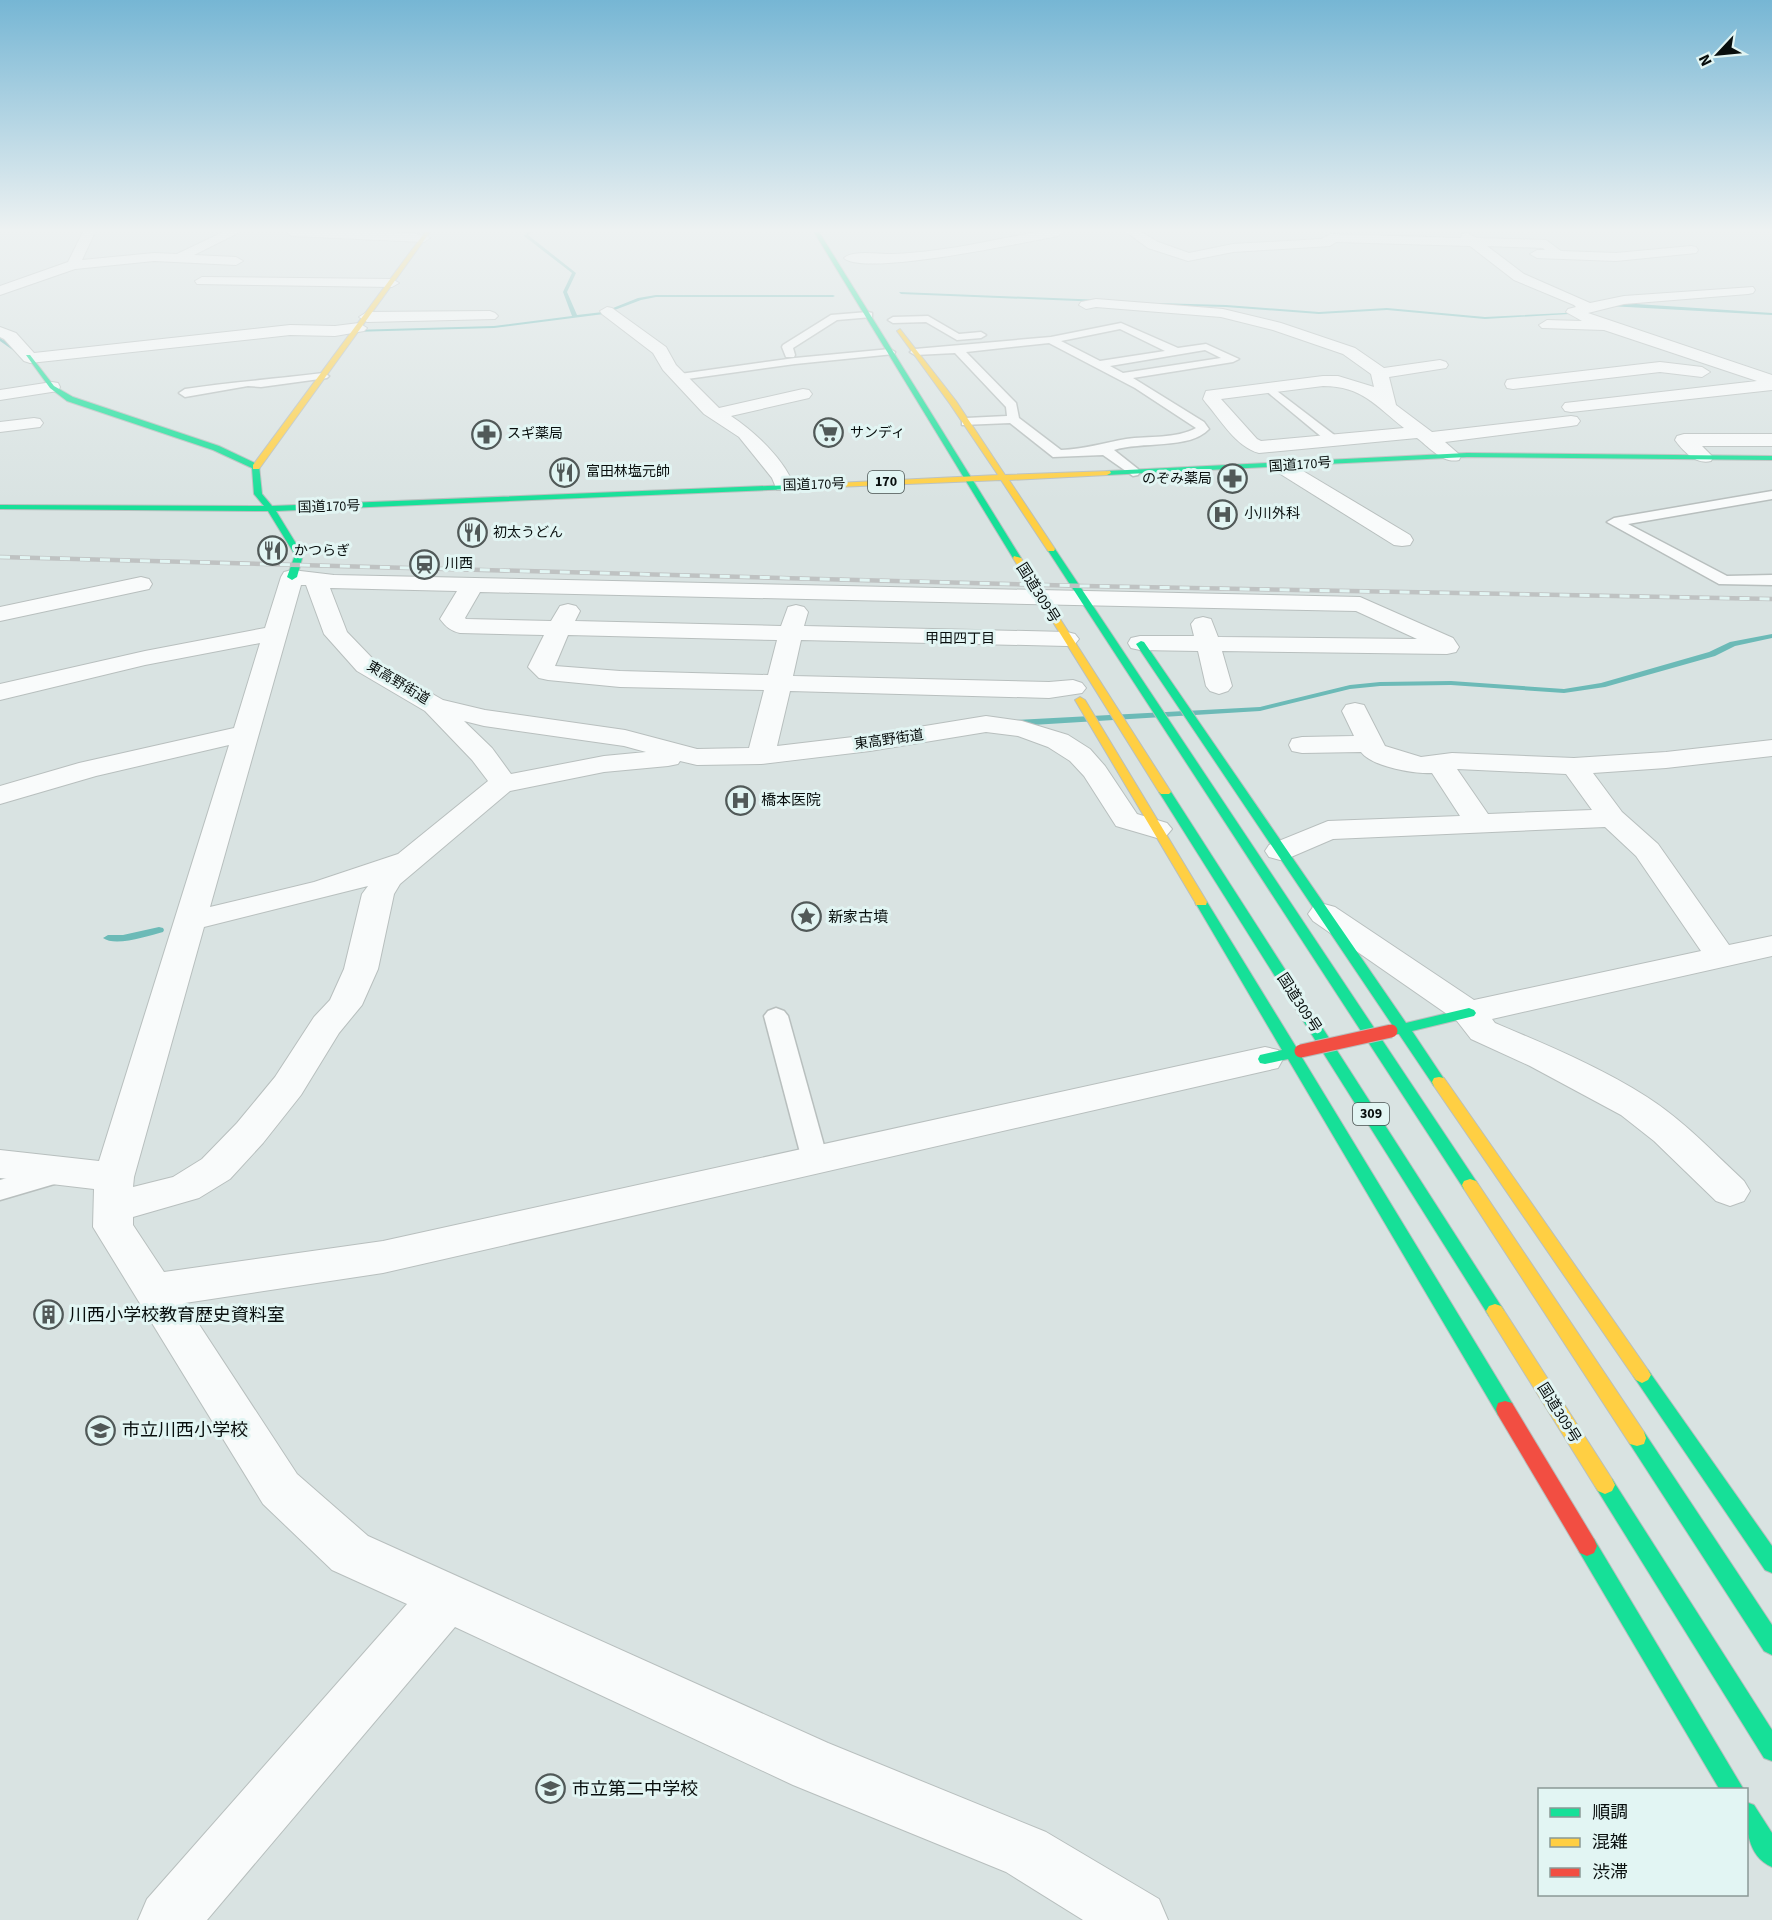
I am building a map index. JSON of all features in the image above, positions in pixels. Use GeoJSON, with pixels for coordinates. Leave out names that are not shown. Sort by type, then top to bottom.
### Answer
{"type":"FeatureCollection","features":[{"type":"Feature","properties":{"kind":"main road"},"geometry":{"type":"LineString","coordinates":[[29,357],[52,387],[70,399],[216,448],[256,467],[364,322]]}},
{"type":"Feature","properties":{"kind":"main road","name":"国道309号"},"geometry":{"type":"LineString","coordinates":[[872,322],[1040,596],[1067,666],[1426,1201],[1772,1750]]}},
{"type":"Feature","properties":{"kind":"main road","name":"309"},"geometry":{"type":"LineString","coordinates":[[894,322],[966,422],[1052,551],[1102,598],[1772,1644]]}},
{"type":"Feature","properties":{"kind":"main road","name":"国道170号"},"geometry":{"type":"LineString","coordinates":[[0,507],[273,509],[1281,466],[1452,456],[1772,458]]}},
{"type":"Feature","properties":{"kind":"main road","name":"東高野街道"},"geometry":{"type":"LineString","coordinates":[[256,467],[258,494],[273,509],[299,555],[304,579]]}},
{"type":"Feature","properties":{"kind":"main road","name":"309"},"geometry":{"type":"LineString","coordinates":[[1052,551],[1082,569]]}},
{"type":"Feature","properties":{"kind":"main road"},"geometry":{"type":"LineString","coordinates":[[1137,639],[1324,914],[1397,1029],[1772,1563]]}},
{"type":"Feature","properties":{"kind":"main road","name":"309"},"geometry":{"type":"LineString","coordinates":[[1067,666],[1286,1054],[1732,1788]]}},
{"type":"Feature","properties":{"kind":"main road"},"geometry":{"type":"LineString","coordinates":[[1286,1054],[1469,1013]]}},
{"type":"Feature","properties":{"kind":"main road"},"geometry":{"type":"LineString","coordinates":[[1748,1815],[1772,1855]]}},
{"type":"Feature","properties":{"kind":"street"},"geometry":{"type":"LineString","coordinates":[[0,332],[10,336],[29,357],[290,330],[335,331],[424,322]]}},
{"type":"Feature","properties":{"kind":"street"},"geometry":{"type":"LineString","coordinates":[[622,322],[660,350],[669,367],[715,414],[745,433],[780,477],[784,486]]}},
{"type":"Feature","properties":{"kind":"street"},"geometry":{"type":"LineString","coordinates":[[1255,322],[1276,326],[1349,351],[1380,373],[1388,407],[1452,456]]}},
{"type":"Feature","properties":{"kind":"street"},"geometry":{"type":"LineString","coordinates":[[1599,322],[1768,381]]}},
{"type":"Feature","properties":{"kind":"street"},"geometry":{"type":"LineString","coordinates":[[1547,325],[1608,326]]}},
{"type":"Feature","properties":{"kind":"street"},"geometry":{"type":"LineString","coordinates":[[1380,373],[1440,365]]}},
{"type":"Feature","properties":{"kind":"street"},"geometry":{"type":"LineString","coordinates":[[1514,384],[1660,367],[1768,381]]}},
{"type":"Feature","properties":{"kind":"street"},"geometry":{"type":"LineString","coordinates":[[1386,402],[1368,390],[1338,381],[1212,395],[1212,399],[1250,443],[1259,447],[1425,435],[1570,414],[1768,381]]}},
{"type":"Feature","properties":{"kind":"street"},"geometry":{"type":"LineString","coordinates":[[0,395],[52,387]]}},
{"type":"Feature","properties":{"kind":"street"},"geometry":{"type":"LineString","coordinates":[[715,414],[803,394]]}},
{"type":"Feature","properties":{"kind":"street"},"geometry":{"type":"LineString","coordinates":[[0,427],[33,423]]}},
{"type":"Feature","properties":{"kind":"street"},"geometry":{"type":"LineString","coordinates":[[1704,457],[1684,440],[1772,440]]}},
{"type":"Feature","properties":{"kind":"street"},"geometry":{"type":"LineString","coordinates":[[1281,466],[1402,540]]}},
{"type":"Feature","properties":{"kind":"street"},"geometry":{"type":"LineString","coordinates":[[1137,639],[1208,643],[1448,647],[1444,643],[1360,604],[472,586],[304,579],[276,633],[190,921],[114,1192],[113,1227],[280,1489],[350,1554],[813,1765],[1026,1852],[1138,1920]]}},
{"type":"Feature","properties":{"kind":"street","name":"東高野街道"},"geometry":{"type":"LineString","coordinates":[[304,579],[336,634],[366,666],[434,705],[484,718],[625,738],[697,757],[761,756],[870,743],[986,724],[1022,729],[1058,741],[1080,755],[1095,772],[1126,820],[1158,829]]}},
{"type":"Feature","properties":{"kind":"street"},"geometry":{"type":"LineString","coordinates":[[0,614],[141,584]]}},
{"type":"Feature","properties":{"kind":"street"},"geometry":{"type":"LineString","coordinates":[[472,586],[452,619],[460,626],[791,634],[1067,666]]}},
{"type":"Feature","properties":{"kind":"street"},"geometry":{"type":"LineString","coordinates":[[579,588],[540,666],[548,674],[620,680],[1049,690],[1067,666]]}},
{"type":"Feature","properties":{"kind":"street"},"geometry":{"type":"LineString","coordinates":[[761,756],[801,593]]}},
{"type":"Feature","properties":{"kind":"street"},"geometry":{"type":"LineString","coordinates":[[1197,599],[1219,686]]}},
{"type":"Feature","properties":{"kind":"street"},"geometry":{"type":"LineString","coordinates":[[0,692],[145,658],[276,633]]}},
{"type":"Feature","properties":{"kind":"street"},"geometry":{"type":"LineString","coordinates":[[434,705],[482,754],[504,784]]}},
{"type":"Feature","properties":{"kind":"street"},"geometry":{"type":"LineString","coordinates":[[1355,711],[1374,751],[1408,766],[1463,761],[1574,766],[1666,760],[1772,748]]}},
{"type":"Feature","properties":{"kind":"street"},"geometry":{"type":"LineString","coordinates":[[0,795],[89,769],[246,733]]}},
{"type":"Feature","properties":{"kind":"street"},"geometry":{"type":"LineString","coordinates":[[1302,745],[1371,744]]}},
{"type":"Feature","properties":{"kind":"street"},"geometry":{"type":"LineString","coordinates":[[0,1164],[66,1171],[114,1192],[185,1188],[216,1169],[250,1133],[288,1086],[326,1025],[345,1005],[361,969],[378,894],[388,878],[504,784],[604,764],[643,759],[697,757]]}},
{"type":"Feature","properties":{"kind":"street"},"geometry":{"type":"LineString","coordinates":[[1440,764],[1479,824]]}},
{"type":"Feature","properties":{"kind":"street"},"geometry":{"type":"LineString","coordinates":[[1574,766],[1612,818],[1647,850],[1721,957]]}},
{"type":"Feature","properties":{"kind":"street"},"geometry":{"type":"LineString","coordinates":[[1280,851],[1328,830],[1612,818]]}},
{"type":"Feature","properties":{"kind":"street"},"geometry":{"type":"LineString","coordinates":[[190,921],[322,888],[385,869],[415,856]]}},
{"type":"Feature","properties":{"kind":"street"},"geometry":{"type":"LineString","coordinates":[[1324,914],[1469,1013],[1483,1031],[1543,1057],[1634,1106],[1666,1131],[1730,1191]]}},
{"type":"Feature","properties":{"kind":"street"},"geometry":{"type":"LineString","coordinates":[[1469,1013],[1772,946]]}},
{"type":"Feature","properties":{"kind":"street"},"geometry":{"type":"LineString","coordinates":[[153,1291],[383,1257],[1286,1054]]}},
{"type":"Feature","properties":{"kind":"street"},"geometry":{"type":"LineString","coordinates":[[168,1920],[447,1597]]}},
{"type":"Feature","properties":{"kind":"lane"},"geometry":{"type":"LineString","coordinates":[[790,355],[787,347],[828,322]]}},
{"type":"Feature","properties":{"kind":"lane"},"geometry":{"type":"LineString","coordinates":[[932,322],[957,337],[988,334]]}},
{"type":"Feature","properties":{"kind":"lane"},"geometry":{"type":"LineString","coordinates":[[915,352],[1051,340],[1121,326],[1177,352]]}},
{"type":"Feature","properties":{"kind":"lane"},"geometry":{"type":"LineString","coordinates":[[1088,332],[1106,340]]}},
{"type":"Feature","properties":{"kind":"lane"},"geometry":{"type":"LineString","coordinates":[[966,422],[1013,419],[1058,454],[1190,435],[1203,429],[1121,377],[1051,340]]}},
{"type":"Feature","properties":{"kind":"lane"},"geometry":{"type":"LineString","coordinates":[[1099,365],[1206,347],[1233,359],[1121,377]]}},
{"type":"Feature","properties":{"kind":"lane"},"geometry":{"type":"LineString","coordinates":[[1125,349],[1143,358]]}},
{"type":"Feature","properties":{"kind":"lane"},"geometry":{"type":"LineString","coordinates":[[958,350],[1012,406],[1013,419]]}},
{"type":"Feature","properties":{"kind":"lane"},"geometry":{"type":"LineString","coordinates":[[680,377],[795,361],[890,352]]}},
{"type":"Feature","properties":{"kind":"lane"},"geometry":{"type":"LineString","coordinates":[[185,393],[248,383],[261,384],[323,376]]}},
{"type":"Feature","properties":{"kind":"lane"},"geometry":{"type":"LineString","coordinates":[[1269,388],[1333,440]]}},
{"type":"Feature","properties":{"kind":"lane"},"geometry":{"type":"LineString","coordinates":[[1105,449],[1118,456],[1133,472]]}},
{"type":"Feature","properties":{"kind":"lane"},"geometry":{"type":"LineString","coordinates":[[1772,495],[1614,522],[1724,581],[1772,580]]}},
{"type":"Feature","properties":{"kind":"lane"},"geometry":{"type":"LineString","coordinates":[[776,1016],[815,1160]]}},
{"type":"Feature","properties":{"kind":"lane"},"geometry":{"type":"LineString","coordinates":[[0,1190],[66,1171]]}},
{"type":"Feature","properties":{"kind":"waterway"},"geometry":{"type":"LineString","coordinates":[[352,331],[494,327],[536,322]]}},
{"type":"Feature","properties":{"kind":"waterway"},"geometry":{"type":"LineString","coordinates":[[0,339],[19,352]]}},
{"type":"Feature","properties":{"kind":"waterway"},"geometry":{"type":"LineString","coordinates":[[1014,723],[1260,709],[1350,687],[1380,684],[1451,683],[1564,691],[1602,685],[1712,654],[1733,644],[1772,636]]}},
{"type":"Feature","properties":{"kind":"waterway"},"geometry":{"type":"LineString","coordinates":[[108,938],[123,938],[159,930]]}},
{"type":"Feature","properties":{"kind":"railway"},"geometry":{"type":"LineString","coordinates":[[0,557],[1084,586],[1772,599]]}},
{"type":"Feature","properties":{"kind":"traffic: fast"},"geometry":{"type":"LineString","coordinates":[[871,322],[1017,558]]}},
{"type":"Feature","properties":{"kind":"traffic: fast"},"geometry":{"type":"LineString","coordinates":[[28,356],[52,387],[70,399],[216,448],[256,467]]}},
{"type":"Feature","properties":{"kind":"traffic: fast"},"geometry":{"type":"LineString","coordinates":[[1107,473],[1467,455],[1772,458]]}},
{"type":"Feature","properties":{"kind":"traffic: fast"},"geometry":{"type":"LineString","coordinates":[[256,467],[258,494],[275,515],[299,555],[292,577]]}},
{"type":"Feature","properties":{"kind":"traffic: fast"},"geometry":{"type":"LineString","coordinates":[[0,507],[273,509],[816,486]]}},
{"type":"Feature","properties":{"kind":"traffic: fast"},"geometry":{"type":"LineString","coordinates":[[1051,549],[1470,1185]]}},
{"type":"Feature","properties":{"kind":"traffic: fast"},"geometry":{"type":"LineString","coordinates":[[1141,644],[1439,1082]]}},
{"type":"Feature","properties":{"kind":"traffic: fast"},"geometry":{"type":"LineString","coordinates":[[1165,792],[1495,1311]]}},
{"type":"Feature","properties":{"kind":"traffic: fast"},"geometry":{"type":"LineString","coordinates":[[1201,902],[1505,1409]]}},
{"type":"Feature","properties":{"kind":"traffic: fast"},"geometry":{"type":"LineString","coordinates":[[1391,1031],[1469,1013]]}},
{"type":"Feature","properties":{"kind":"traffic: fast"},"geometry":{"type":"LineString","coordinates":[[1265,1059],[1301,1051]]}},
{"type":"Feature","properties":{"kind":"traffic: fast"},"geometry":{"type":"LineString","coordinates":[[1642,1375],[1772,1563]]}},
{"type":"Feature","properties":{"kind":"traffic: fast"},"geometry":{"type":"LineString","coordinates":[[1637,1438],[1772,1644]]}},
{"type":"Feature","properties":{"kind":"traffic: fast"},"geometry":{"type":"LineString","coordinates":[[1605,1485],[1772,1750]]}},
{"type":"Feature","properties":{"kind":"traffic: fast"},"geometry":{"type":"LineString","coordinates":[[1587,1546],[1732,1788]]}},
{"type":"Feature","properties":{"kind":"traffic: fast"},"geometry":{"type":"LineString","coordinates":[[1748,1816],[1772,1855]]}},
{"type":"Feature","properties":{"kind":"traffic: slow"},"geometry":{"type":"LineString","coordinates":[[256,467],[362,322]]}},
{"type":"Feature","properties":{"kind":"traffic: slow"},"geometry":{"type":"LineString","coordinates":[[900,331],[953,403],[1051,549]]}},
{"type":"Feature","properties":{"kind":"traffic: slow"},"geometry":{"type":"LineString","coordinates":[[816,486],[1107,473]]}},
{"type":"Feature","properties":{"kind":"traffic: slow"},"geometry":{"type":"LineString","coordinates":[[1017,558],[1165,792]]}},
{"type":"Feature","properties":{"kind":"traffic: slow"},"geometry":{"type":"LineString","coordinates":[[1080,700],[1201,902]]}},
{"type":"Feature","properties":{"kind":"traffic: slow"},"geometry":{"type":"LineString","coordinates":[[1439,1082],[1642,1375]]}},
{"type":"Feature","properties":{"kind":"traffic: slow"},"geometry":{"type":"LineString","coordinates":[[1470,1185],[1637,1438]]}},
{"type":"Feature","properties":{"kind":"traffic: slow"},"geometry":{"type":"LineString","coordinates":[[1495,1311],[1605,1485]]}},
{"type":"Feature","properties":{"kind":"traffic: jam"},"geometry":{"type":"LineString","coordinates":[[1301,1051],[1391,1031]]}},
{"type":"Feature","properties":{"kind":"traffic: jam"},"geometry":{"type":"LineString","coordinates":[[1505,1409],[1587,1546]]}},
{"type":"Feature","properties":{"kind":"place","name":"サンディ"},"geometry":{"type":"Point","coordinates":[829,433]}},
{"type":"Feature","properties":{"kind":"place","name":"スギ薬局"},"geometry":{"type":"Point","coordinates":[486,434]}},
{"type":"Feature","properties":{"kind":"place","name":"富田林塩元帥"},"geometry":{"type":"Point","coordinates":[565,472]}},
{"type":"Feature","properties":{"kind":"place","name":"のぞみ薬局"},"geometry":{"type":"Point","coordinates":[1233,479]}},
{"type":"Feature","properties":{"kind":"place","name":"小川外科"},"geometry":{"type":"Point","coordinates":[1223,514]}},
{"type":"Feature","properties":{"kind":"place","name":"初太うどん"},"geometry":{"type":"Point","coordinates":[472,533]}},
{"type":"Feature","properties":{"kind":"place","name":"かつらぎ"},"geometry":{"type":"Point","coordinates":[273,551]}},
{"type":"Feature","properties":{"kind":"place","name":"川西"},"geometry":{"type":"Point","coordinates":[424,564]}},
{"type":"Feature","properties":{"kind":"place","name":"橋本医院"},"geometry":{"type":"Point","coordinates":[740,800]}},
{"type":"Feature","properties":{"kind":"place","name":"新家古墳"},"geometry":{"type":"Point","coordinates":[807,917]}},
{"type":"Feature","properties":{"kind":"place","name":"川西小学校教育歴史資料室"},"geometry":{"type":"Point","coordinates":[48,1315]}},
{"type":"Feature","properties":{"kind":"place","name":"市立川西小学校"},"geometry":{"type":"Point","coordinates":[101,1430]}},
{"type":"Feature","properties":{"kind":"place","name":"市立第二中学校"},"geometry":{"type":"Point","coordinates":[551,1789]}},
{"type":"Feature","properties":{"kind":"district","name":"甲田四丁目"},"geometry":{"type":"Point","coordinates":[960,639]}}]}
